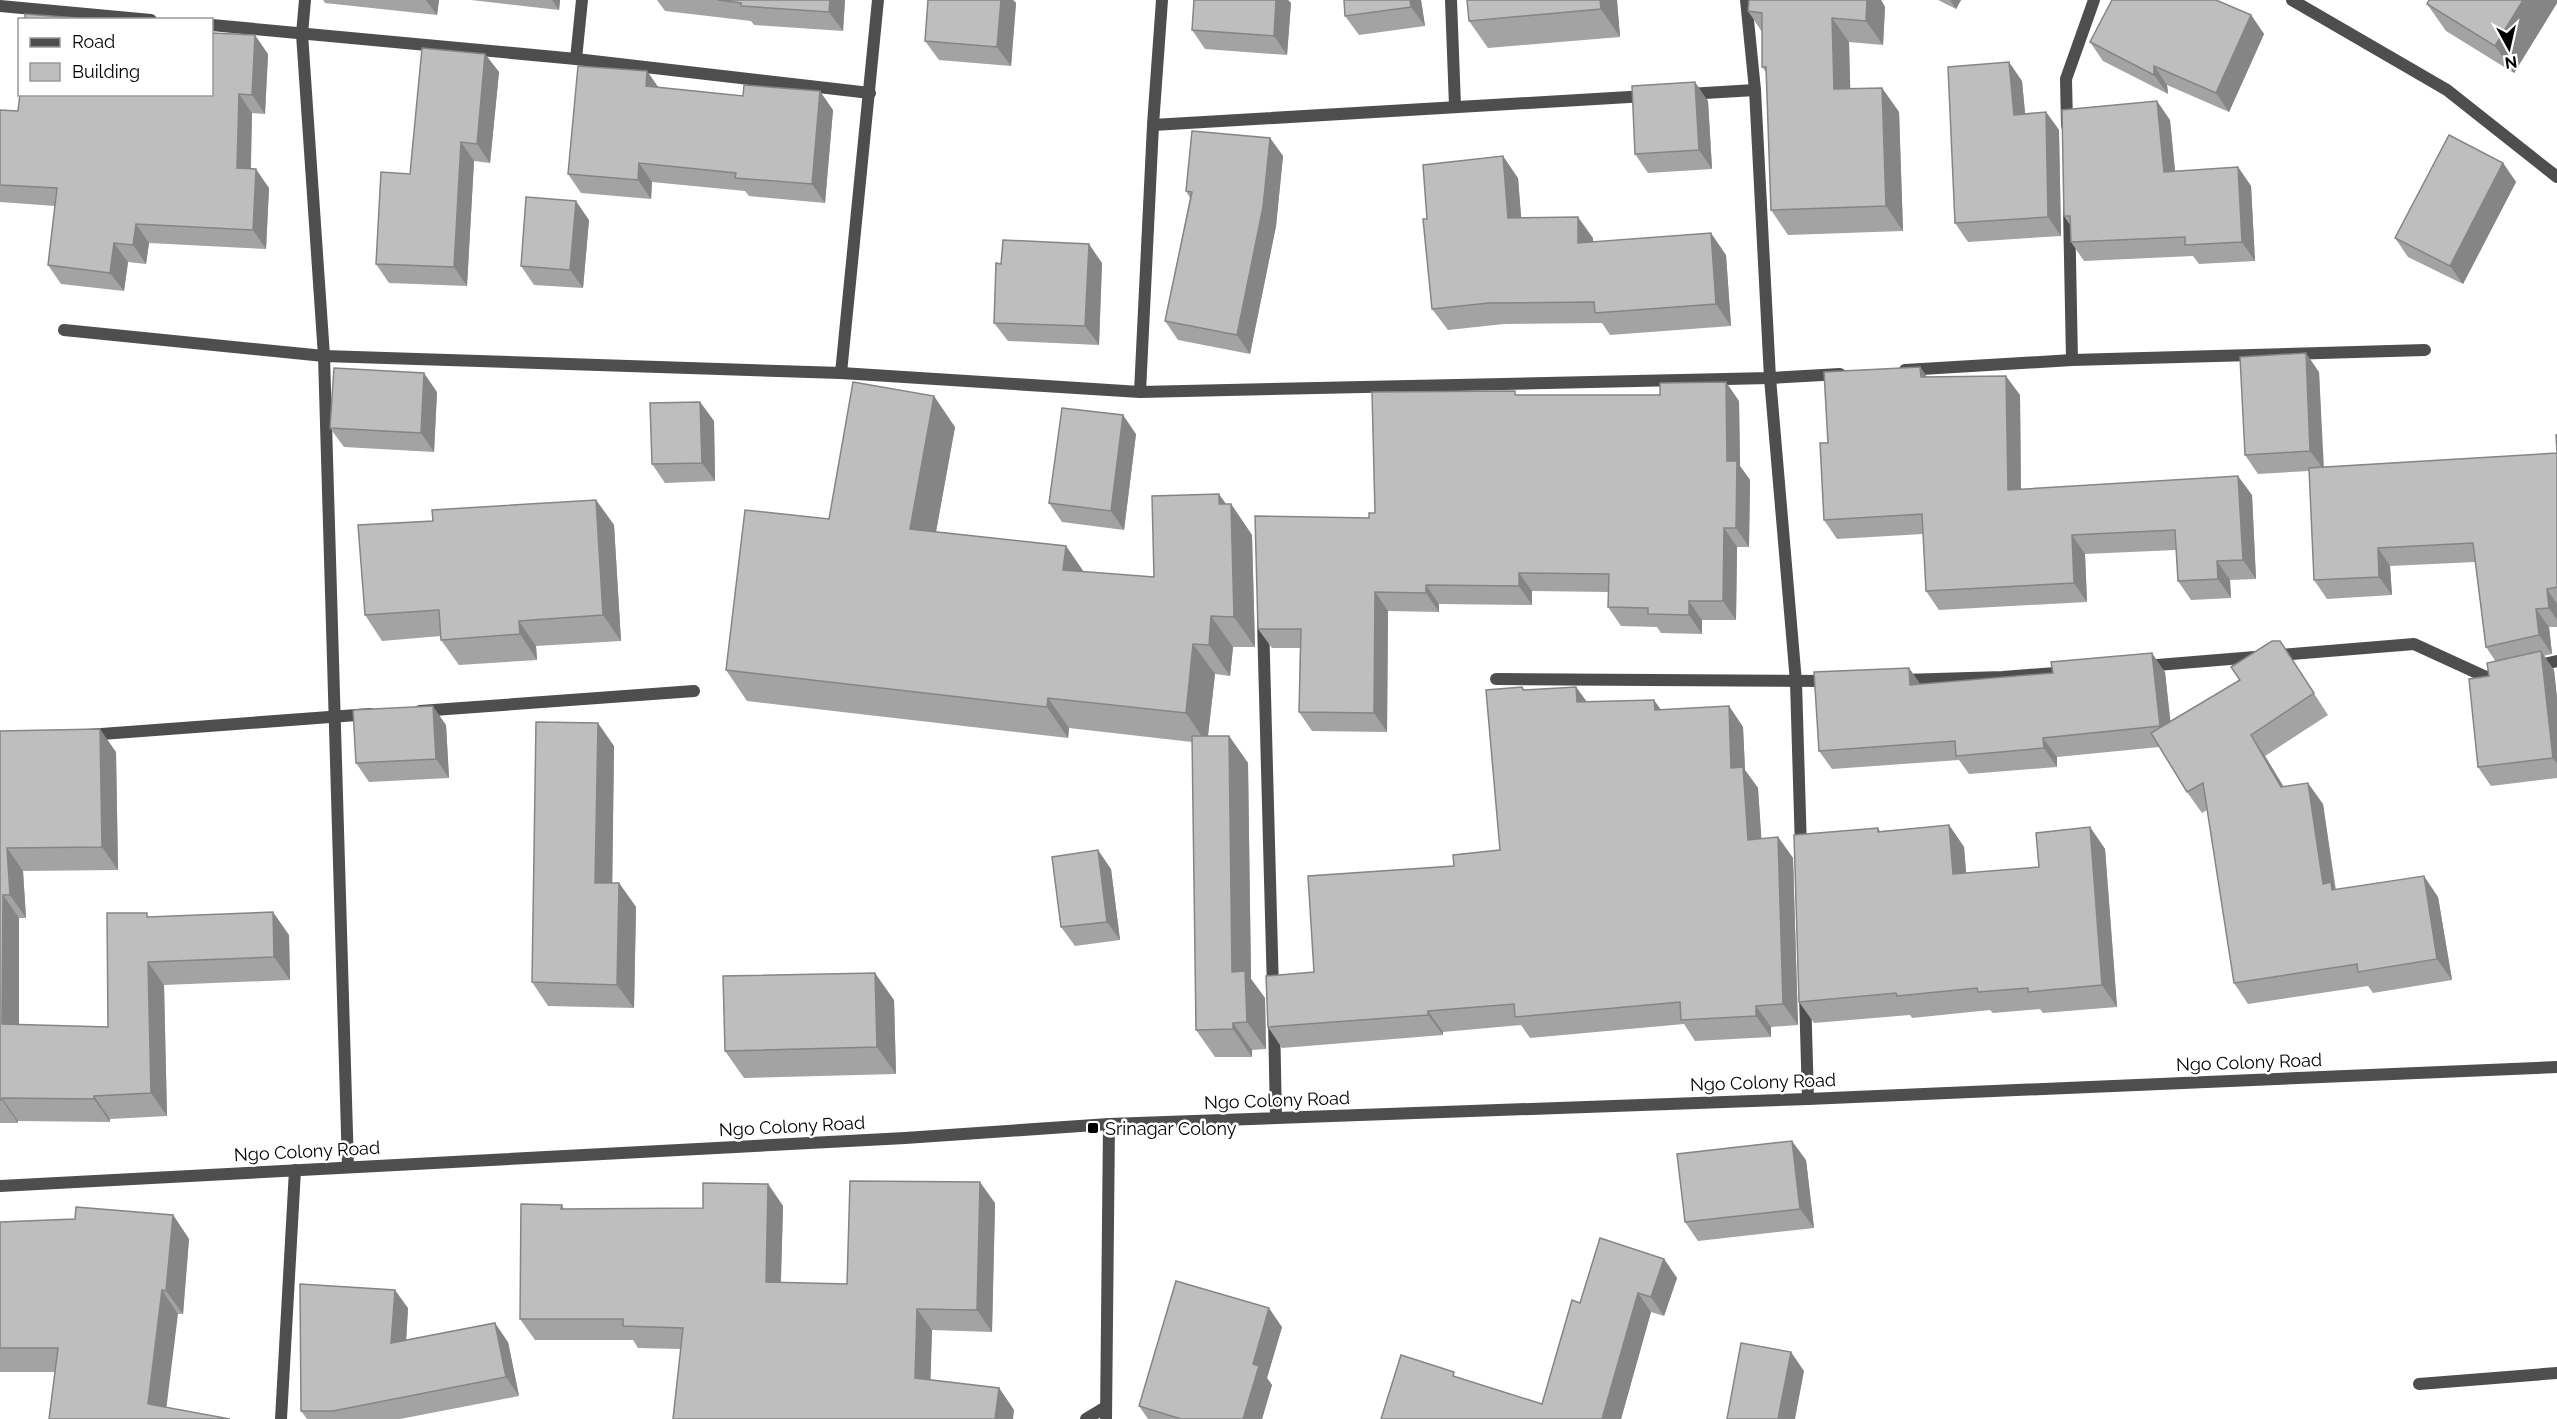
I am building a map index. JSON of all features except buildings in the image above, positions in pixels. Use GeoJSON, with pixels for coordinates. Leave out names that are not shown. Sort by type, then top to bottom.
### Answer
{"type":"FeatureCollection","features":[{"type":"Feature","properties":{"kind":"street"},"geometry":{"type":"LineString","coordinates":[[305,0],[302,33],[324,356],[348,1167]]}},
{"type":"Feature","properties":{"kind":"street"},"geometry":{"type":"LineString","coordinates":[[576,59],[582,0]]}},
{"type":"Feature","properties":{"kind":"street"},"geometry":{"type":"LineString","coordinates":[[841,374],[878,0]]}},
{"type":"Feature","properties":{"kind":"street"},"geometry":{"type":"LineString","coordinates":[[1140,392],[1153,124],[1162,0]]}},
{"type":"Feature","properties":{"kind":"street"},"geometry":{"type":"LineString","coordinates":[[1451,0],[1455,106]]}},
{"type":"Feature","properties":{"kind":"street"},"geometry":{"type":"LineString","coordinates":[[1746,0],[1755,90],[1770,378],[1796,682],[1801,861]]}},
{"type":"Feature","properties":{"kind":"street"},"geometry":{"type":"LineString","coordinates":[[2067,137],[2066,79],[2094,0]]}},
{"type":"Feature","properties":{"kind":"street"},"geometry":{"type":"LineString","coordinates":[[2292,0],[2447,90],[2556,174]]}},
{"type":"Feature","properties":{"kind":"street"},"geometry":{"type":"LineString","coordinates":[[0,6],[129,18]]}},
{"type":"Feature","properties":{"kind":"street"},"geometry":{"type":"LineString","coordinates":[[213,25],[576,59],[870,93]]}},
{"type":"Feature","properties":{"kind":"street"},"geometry":{"type":"LineString","coordinates":[[1153,124],[1755,90]]}},
{"type":"Feature","properties":{"kind":"street"},"geometry":{"type":"LineString","coordinates":[[2068,196],[2072,360]]}},
{"type":"Feature","properties":{"kind":"street"},"geometry":{"type":"LineString","coordinates":[[64,330],[324,356],[841,374],[1140,392],[1770,378],[1852,373]]}},
{"type":"Feature","properties":{"kind":"street"},"geometry":{"type":"LineString","coordinates":[[1886,371],[2072,360],[2425,350]]}},
{"type":"Feature","properties":{"kind":"street"},"geometry":{"type":"LineString","coordinates":[[1262,610],[1276,1118]]}},
{"type":"Feature","properties":{"kind":"street"},"geometry":{"type":"LineString","coordinates":[[2132,667],[2414,644],[2486,677],[2557,662]]}},
{"type":"Feature","properties":{"kind":"street"},"geometry":{"type":"LineString","coordinates":[[1888,680],[2003,677],[2085,671]]}},
{"type":"Feature","properties":{"kind":"street"},"geometry":{"type":"LineString","coordinates":[[1496,679],[1842,681]]}},
{"type":"Feature","properties":{"kind":"street"},"geometry":{"type":"LineString","coordinates":[[407,712],[694,691]]}},
{"type":"Feature","properties":{"kind":"street"},"geometry":{"type":"LineString","coordinates":[[72,736],[383,713]]}},
{"type":"Feature","properties":{"kind":"street"},"geometry":{"type":"LineString","coordinates":[[1804,980],[1808,1099]]}},
{"type":"Feature","properties":{"kind":"street","name":"Ngo Colony Road"},"geometry":{"type":"LineString","coordinates":[[0,1186],[881,1139],[1109,1124],[1808,1099],[2557,1066]]}},
{"type":"Feature","properties":{"kind":"street"},"geometry":{"type":"LineString","coordinates":[[1086,1419],[1106,1413],[1109,1124]]}},
{"type":"Feature","properties":{"kind":"street"},"geometry":{"type":"LineString","coordinates":[[281,1419],[295,1170]]}},
{"type":"Feature","properties":{"kind":"street"},"geometry":{"type":"LineString","coordinates":[[2419,1384],[2557,1373]]}},
{"type":"Feature","properties":{"kind":"place","name":"Srinagar Colony"},"geometry":{"type":"Point","coordinates":[1093,1128]}}]}
